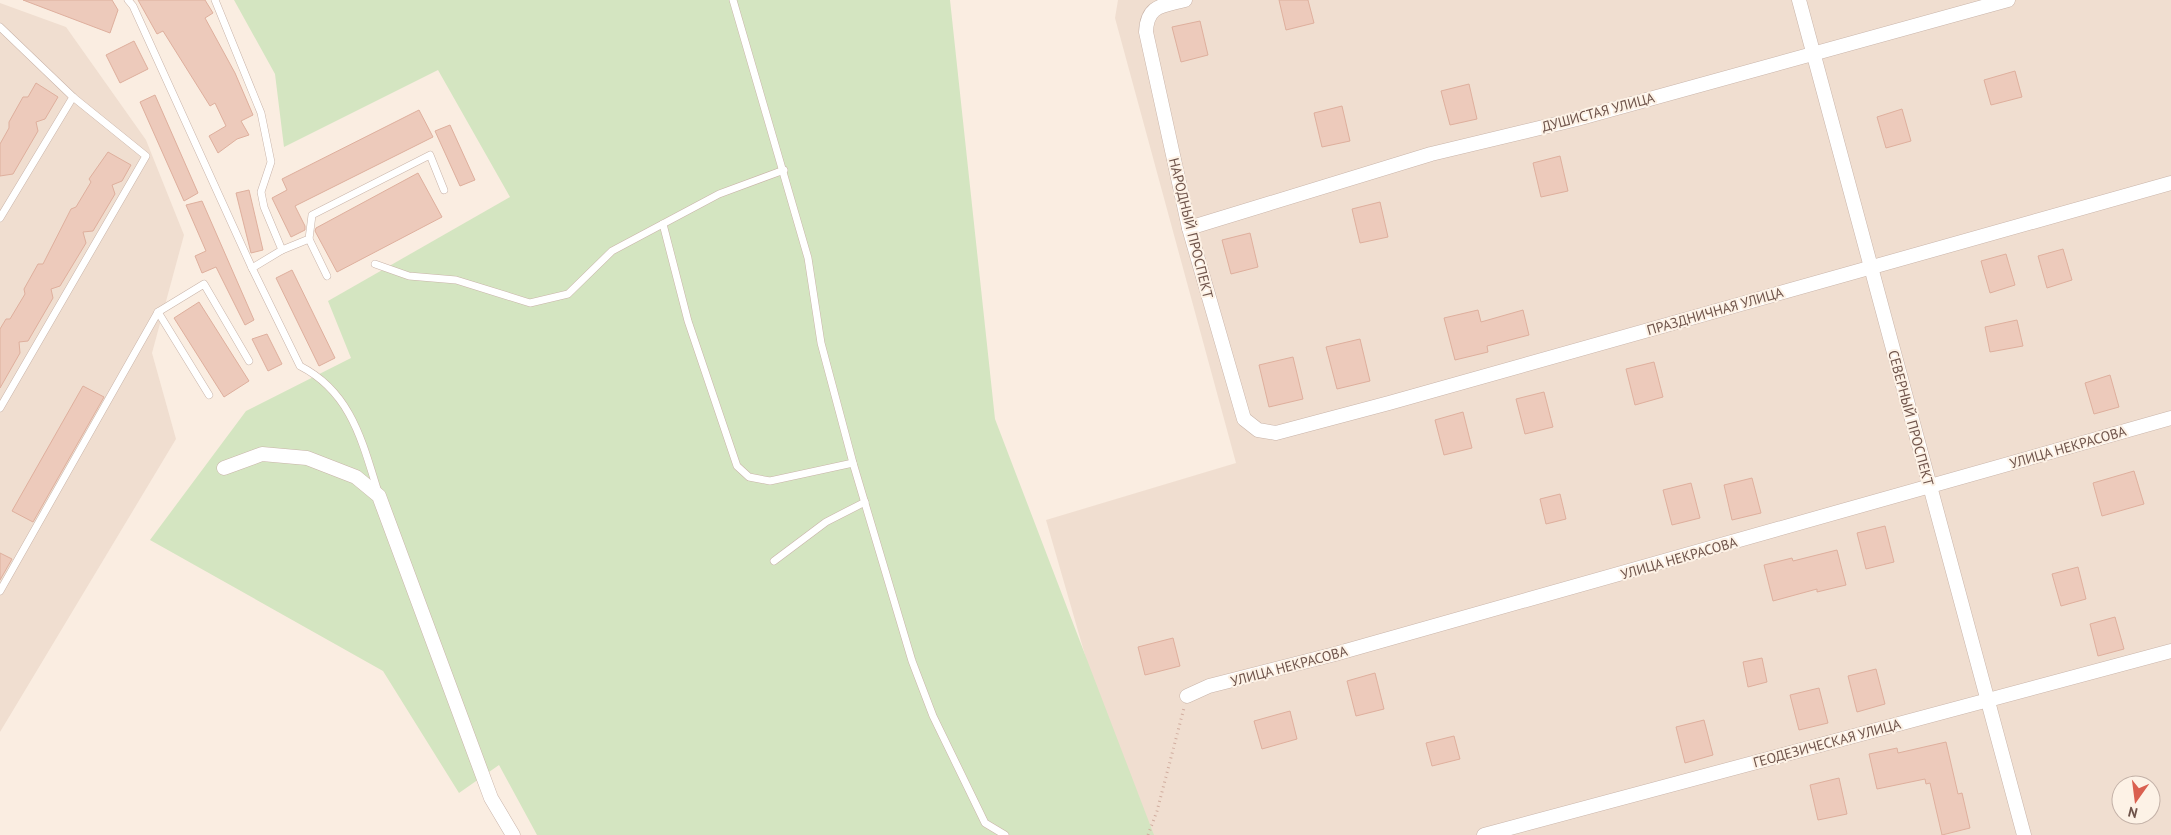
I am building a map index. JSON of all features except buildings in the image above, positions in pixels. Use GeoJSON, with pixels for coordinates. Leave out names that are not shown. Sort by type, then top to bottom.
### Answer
{"type":"FeatureCollection","features":[{"type":"Feature","properties":{"kind":"street","name":"НАРОДНЫЙ ПРОСПЕКТ"},"geometry":{"type":"LineString","coordinates":[[1185,0],[1154,9],[1147,18],[1146,32],[1188,228],[1244,420],[1258,430]]}},
{"type":"Feature","properties":{"kind":"street","name":"СЕВЕРНЫЙ ПРОСПЕКТ"},"geometry":{"type":"LineString","coordinates":[[1799,0],[2024,835]]}},
{"type":"Feature","properties":{"kind":"street","name":"ДУШИСТАЯ УЛИЦА"},"geometry":{"type":"LineString","coordinates":[[1188,228],[1431,154],[1577,119],[2008,0]]}},
{"type":"Feature","properties":{"kind":"street","name":"ПРАЗДНИЧНАЯ УЛИЦА"},"geometry":{"type":"LineString","coordinates":[[1258,430],[1276,433],[1342,416],[2171,183]]}},
{"type":"Feature","properties":{"kind":"street","name":"УЛИЦА НЕКРАСОВА"},"geometry":{"type":"LineString","coordinates":[[1187,696],[1209,686],[1335,654],[2171,418]]}},
{"type":"Feature","properties":{"kind":"street"},"geometry":{"type":"LineString","coordinates":[[224,468],[262,454],[307,458],[356,476],[379,496],[491,798],[513,835]]}},
{"type":"Feature","properties":{"kind":"street","name":"ГЕОДЕЗИЧЕСКАЯ УЛИЦА"},"geometry":{"type":"LineString","coordinates":[[1484,835],[2171,651]]}},
{"type":"Feature","properties":{"kind":"lane"},"geometry":{"type":"LineString","coordinates":[[128,0],[133,6],[252,268],[300,366],[315,374],[336,392],[360,437],[379,496]]}},
{"type":"Feature","properties":{"kind":"lane"},"geometry":{"type":"LineString","coordinates":[[214,0],[261,113],[271,162],[261,192],[264,207],[282,250]]}},
{"type":"Feature","properties":{"kind":"lane"},"geometry":{"type":"LineString","coordinates":[[734,0],[808,258],[821,343],[853,463],[912,661],[932,716],[985,823],[1005,835]]}},
{"type":"Feature","properties":{"kind":"lane"},"geometry":{"type":"LineString","coordinates":[[0,27],[73,97],[146,156],[0,408]]}},
{"type":"Feature","properties":{"kind":"lane"},"geometry":{"type":"LineString","coordinates":[[0,218],[73,97]]}},
{"type":"Feature","properties":{"kind":"lane"},"geometry":{"type":"LineString","coordinates":[[327,276],[309,239],[312,215],[430,155],[444,190]]}},
{"type":"Feature","properties":{"kind":"lane"},"geometry":{"type":"LineString","coordinates":[[375,264],[409,276],[456,280],[530,303],[568,294],[612,251],[719,194],[784,170]]}},
{"type":"Feature","properties":{"kind":"lane"},"geometry":{"type":"LineString","coordinates":[[663,224],[688,321],[737,466],[749,477],[770,481],[853,463]]}},
{"type":"Feature","properties":{"kind":"lane"},"geometry":{"type":"LineString","coordinates":[[252,268],[282,250],[309,239]]}},
{"type":"Feature","properties":{"kind":"lane"},"geometry":{"type":"LineString","coordinates":[[0,591],[158,312],[204,284],[249,361]]}},
{"type":"Feature","properties":{"kind":"lane"},"geometry":{"type":"LineString","coordinates":[[158,312],[209,395]]}},
{"type":"Feature","properties":{"kind":"lane"},"geometry":{"type":"LineString","coordinates":[[774,561],[826,522],[865,502]]}},
{"type":"Feature","properties":{"kind":"path"},"geometry":{"type":"LineString","coordinates":[[1148,835],[1157,811],[1187,696]]}},
{"type":"Feature","properties":{"kind":"shaded area"},"geometry":{"type":"Polygon","coordinates":[[[1118,0],[2171,0],[2171,835],[1137,835],[1046,520],[1236,463],[1115,18],[1118,0]]]}},
{"type":"Feature","properties":{"kind":"shaded area"},"geometry":{"type":"Polygon","coordinates":[[[0,3],[66,27],[146,140],[184,235],[152,353],[176,439],[0,732],[0,3]]]}},
{"type":"Feature","properties":{"kind":"green space"},"geometry":{"type":"Polygon","coordinates":[[[234,0],[950,0],[995,419],[1154,835],[537,835],[499,765],[459,793],[383,671],[150,540],[246,411],[351,358],[328,301],[510,197],[438,70],[284,147],[275,74],[234,0]]]}}]}
